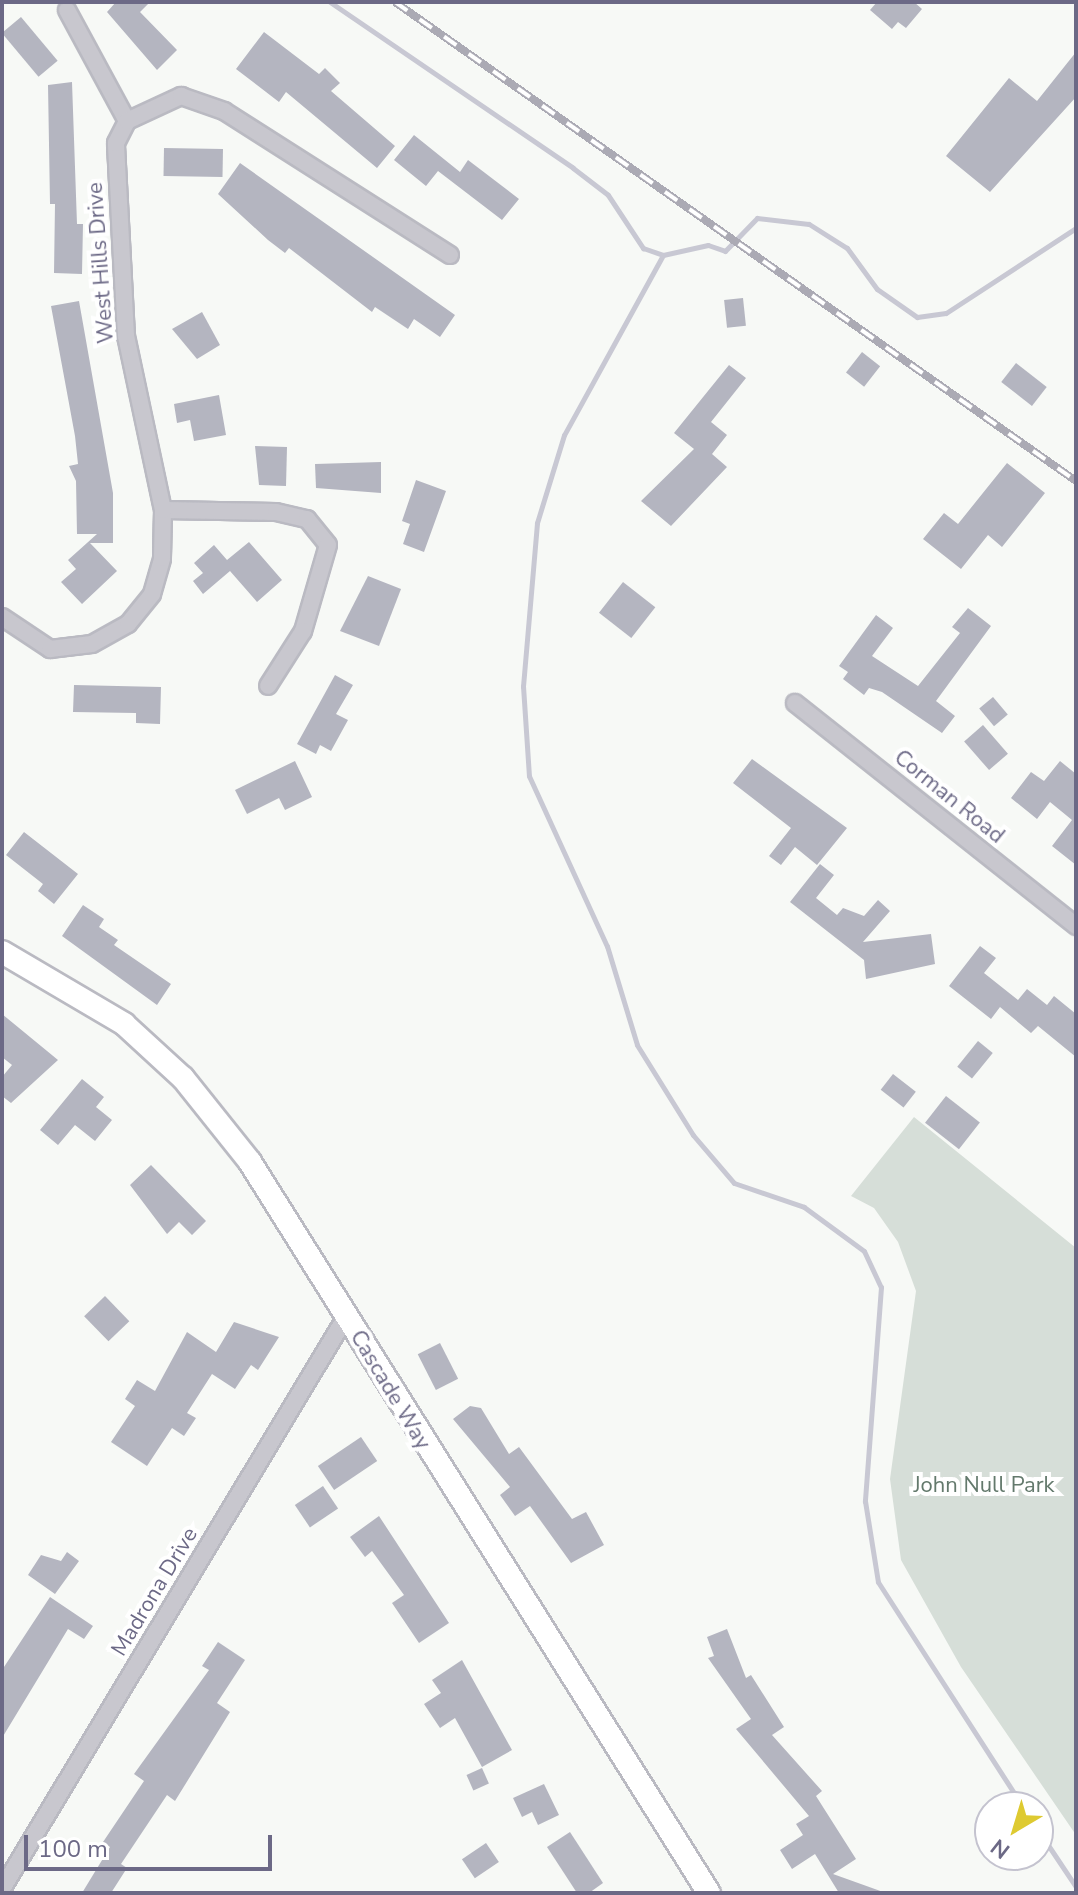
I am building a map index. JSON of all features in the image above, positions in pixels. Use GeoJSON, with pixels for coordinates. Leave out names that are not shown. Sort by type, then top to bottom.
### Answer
{"type":"FeatureCollection","features":[{"type":"Feature","properties":{"kind":"street"},"geometry":{"type":"LineString","coordinates":[[67,10],[127,121],[181,96],[224,111],[450,255]]}},
{"type":"Feature","properties":{"kind":"street","name":"West Hills Drive"},"geometry":{"type":"LineString","coordinates":[[2,617],[50,649],[92,644],[128,624],[152,594],[163,510],[126,336],[116,143],[127,121]]}},
{"type":"Feature","properties":{"kind":"street"},"geometry":{"type":"LineString","coordinates":[[163,510],[276,512],[307,519],[328,545],[328,568],[303,631],[268,686]]}},
{"type":"Feature","properties":{"kind":"street","name":"Corman Road"},"geometry":{"type":"LineString","coordinates":[[795,703],[1076,926]]}},
{"type":"Feature","properties":{"kind":"street","name":"Cascade Way"},"geometry":{"type":"LineString","coordinates":[[2,952],[124,1024],[183,1078],[250,1162],[709,1893]]}},
{"type":"Feature","properties":{"kind":"street","name":"Madrona Drive"},"geometry":{"type":"LineString","coordinates":[[2,1889],[346,1317]]}},
{"type":"Feature","properties":{"kind":"green space","name":"John Null Park"},"geometry":{"type":"Polygon","coordinates":[[[914,1117],[1076,1248],[1076,1835],[1054,1803],[1054,1791],[1046,1791],[961,1667],[901,1560],[890,1479],[916,1291],[898,1242],[874,1208],[851,1196],[914,1117]]]}},
{"type":"Feature","properties":{"kind":"building"},"geometry":{"type":"Polygon","coordinates":[[[116,2],[150,2],[140,12],[177,50],[157,70],[107,12],[116,2]]]}},
{"type":"Feature","properties":{"kind":"building"},"geometry":{"type":"Polygon","coordinates":[[[877,2],[914,2],[922,9],[906,28],[898,22],[892,29],[870,10],[877,2]]]}},
{"type":"Feature","properties":{"kind":"building"},"geometry":{"type":"Polygon","coordinates":[[[21,17],[58,61],[38,77],[2,33],[21,17]]]}},
{"type":"Feature","properties":{"kind":"building"},"geometry":{"type":"Polygon","coordinates":[[[264,32],[319,74],[325,68],[340,83],[331,91],[395,146],[377,168],[286,92],[279,102],[236,69],[264,32]]]}},
{"type":"Feature","properties":{"kind":"building"},"geometry":{"type":"Polygon","coordinates":[[[1076,52],[1076,97],[990,192],[946,156],[1009,78],[1037,101],[1076,52]]]}},
{"type":"Feature","properties":{"kind":"building"},"geometry":{"type":"Polygon","coordinates":[[[72,82],[77,224],[83,224],[82,274],[54,273],[55,204],[50,204],[48,85],[72,82]]]}},
{"type":"Feature","properties":{"kind":"building"},"geometry":{"type":"Polygon","coordinates":[[[414,135],[460,172],[468,160],[519,199],[502,220],[438,171],[426,186],[394,160],[414,135]]]}},
{"type":"Feature","properties":{"kind":"building"},"geometry":{"type":"Polygon","coordinates":[[[164,148],[223,149],[223,177],[164,176],[164,148]]]}},
{"type":"Feature","properties":{"kind":"building"},"geometry":{"type":"Polygon","coordinates":[[[240,163],[455,315],[440,337],[414,319],[408,329],[375,307],[372,312],[289,248],[285,253],[268,240],[218,194],[240,163]]]}},
{"type":"Feature","properties":{"kind":"building"},"geometry":{"type":"Polygon","coordinates":[[[743,298],[746,326],[727,328],[724,300],[743,298]]]}},
{"type":"Feature","properties":{"kind":"building"},"geometry":{"type":"Polygon","coordinates":[[[79,301],[113,493],[113,543],[90,543],[117,571],[82,604],[61,582],[76,569],[68,560],[97,534],[77,534],[76,481],[69,466],[78,464],[75,436],[51,306],[79,301]]]}},
{"type":"Feature","properties":{"kind":"building"},"geometry":{"type":"Polygon","coordinates":[[[202,312],[220,345],[197,359],[172,329],[202,312]]]}},
{"type":"Feature","properties":{"kind":"building"},"geometry":{"type":"Polygon","coordinates":[[[862,352],[880,366],[864,387],[846,372],[862,352]]]}},
{"type":"Feature","properties":{"kind":"building"},"geometry":{"type":"Polygon","coordinates":[[[1016,363],[1047,387],[1032,406],[1001,382],[1016,363]]]}},
{"type":"Feature","properties":{"kind":"building"},"geometry":{"type":"Polygon","coordinates":[[[729,365],[746,378],[711,422],[727,435],[712,454],[727,467],[671,526],[641,501],[694,449],[674,433],[729,365]]]}},
{"type":"Feature","properties":{"kind":"building"},"geometry":{"type":"Polygon","coordinates":[[[219,395],[226,435],[194,441],[190,420],[177,423],[174,404],[219,395]]]}},
{"type":"Feature","properties":{"kind":"building"},"geometry":{"type":"Polygon","coordinates":[[[255,446],[287,447],[286,486],[259,485],[255,446]]]}},
{"type":"Feature","properties":{"kind":"building"},"geometry":{"type":"Polygon","coordinates":[[[381,462],[381,493],[316,488],[315,464],[381,462]]]}},
{"type":"Feature","properties":{"kind":"building"},"geometry":{"type":"Polygon","coordinates":[[[1007,463],[1045,493],[1002,547],[988,535],[961,569],[923,539],[944,513],[958,524],[1007,463]]]}},
{"type":"Feature","properties":{"kind":"building"},"geometry":{"type":"Polygon","coordinates":[[[416,480],[446,491],[424,552],[403,544],[410,524],[402,521],[416,480]]]}},
{"type":"Feature","properties":{"kind":"building"},"geometry":{"type":"Polygon","coordinates":[[[249,542],[282,580],[257,602],[230,571],[203,594],[193,581],[203,573],[194,563],[214,545],[227,560],[249,542]]]}},
{"type":"Feature","properties":{"kind":"building"},"geometry":{"type":"Polygon","coordinates":[[[368,576],[401,589],[379,646],[340,631],[368,576]]]}},
{"type":"Feature","properties":{"kind":"building"},"geometry":{"type":"Polygon","coordinates":[[[623,582],[655,607],[631,638],[599,613],[623,582]]]}},
{"type":"Feature","properties":{"kind":"building"},"geometry":{"type":"Polygon","coordinates":[[[968,608],[991,626],[936,701],[955,716],[942,733],[882,692],[869,688],[864,695],[843,679],[848,672],[839,666],[876,615],[893,628],[872,656],[918,686],[960,633],[952,627],[968,608]]]}},
{"type":"Feature","properties":{"kind":"building"},"geometry":{"type":"Polygon","coordinates":[[[335,675],[353,685],[336,714],[348,720],[331,751],[320,745],[316,754],[297,744],[335,675]]]}},
{"type":"Feature","properties":{"kind":"building"},"geometry":{"type":"Polygon","coordinates":[[[74,685],[161,687],[160,724],[136,723],[136,713],[73,712],[74,685]]]}},
{"type":"Feature","properties":{"kind":"building"},"geometry":{"type":"Polygon","coordinates":[[[993,697],[1008,715],[994,726],[979,709],[993,697]]]}},
{"type":"Feature","properties":{"kind":"building"},"geometry":{"type":"Polygon","coordinates":[[[983,725],[1008,754],[989,770],[964,741],[983,725]]]}},
{"type":"Feature","properties":{"kind":"building"},"geometry":{"type":"Polygon","coordinates":[[[752,759],[847,828],[817,865],[795,847],[781,865],[769,856],[791,828],[733,783],[752,759]]]}},
{"type":"Feature","properties":{"kind":"building"},"geometry":{"type":"Polygon","coordinates":[[[295,761],[312,797],[285,810],[279,798],[247,814],[235,790],[295,761]]]}},
{"type":"Feature","properties":{"kind":"building"},"geometry":{"type":"Polygon","coordinates":[[[1060,761],[1076,774],[1076,865],[1052,846],[1072,820],[1050,802],[1037,819],[1011,798],[1031,772],[1044,781],[1060,761]]]}},
{"type":"Feature","properties":{"kind":"building"},"geometry":{"type":"Polygon","coordinates":[[[24,832],[78,874],[54,904],[38,891],[43,884],[6,855],[24,832]]]}},
{"type":"Feature","properties":{"kind":"building"},"geometry":{"type":"Polygon","coordinates":[[[820,864],[834,875],[816,898],[837,915],[843,908],[864,916],[878,900],[890,911],[863,942],[931,934],[935,964],[866,979],[864,960],[790,902],[820,864]]]}},
{"type":"Feature","properties":{"kind":"building"},"geometry":{"type":"Polygon","coordinates":[[[83,905],[104,919],[99,927],[118,940],[114,945],[171,984],[157,1005],[62,936],[83,905]]]}},
{"type":"Feature","properties":{"kind":"building"},"geometry":{"type":"Polygon","coordinates":[[[980,946],[996,958],[984,973],[1018,1000],[1027,989],[1047,1005],[1054,996],[1076,1014],[1076,1057],[1038,1026],[1031,1033],[1000,1007],[991,1019],[949,986],[980,946]]]}},
{"type":"Feature","properties":{"kind":"building"},"geometry":{"type":"Polygon","coordinates":[[[2,1014],[58,1060],[11,1103],[2,1096],[2,1077],[12,1065],[2,1057],[2,1014]]]}},
{"type":"Feature","properties":{"kind":"building"},"geometry":{"type":"Polygon","coordinates":[[[978,1041],[993,1053],[972,1079],[957,1067],[978,1041]]]}},
{"type":"Feature","properties":{"kind":"building"},"geometry":{"type":"Polygon","coordinates":[[[893,1074],[916,1092],[904,1108],[881,1090],[893,1074]]]}},
{"type":"Feature","properties":{"kind":"building"},"geometry":{"type":"Polygon","coordinates":[[[82,1079],[104,1097],[96,1107],[112,1120],[95,1141],[75,1125],[58,1145],[40,1130],[82,1079]]]}},
{"type":"Feature","properties":{"kind":"building"},"geometry":{"type":"Polygon","coordinates":[[[946,1096],[980,1122],[959,1149],[925,1123],[946,1096]]]}},
{"type":"Feature","properties":{"kind":"building"},"geometry":{"type":"Polygon","coordinates":[[[151,1165],[206,1221],[192,1235],[179,1222],[167,1234],[130,1185],[151,1165]]]}},
{"type":"Feature","properties":{"kind":"building"},"geometry":{"type":"Polygon","coordinates":[[[105,1296],[129,1321],[108,1341],[84,1316],[105,1296]]]}},
{"type":"Feature","properties":{"kind":"building"},"geometry":{"type":"Polygon","coordinates":[[[234,1322],[279,1337],[258,1370],[251,1365],[235,1389],[212,1374],[187,1413],[196,1418],[184,1436],[172,1428],[147,1466],[111,1442],[135,1406],[125,1399],[137,1380],[155,1391],[187,1332],[216,1352],[234,1322]]]}},
{"type":"Feature","properties":{"kind":"building"},"geometry":{"type":"Polygon","coordinates":[[[440,1343],[458,1379],[436,1390],[418,1354],[440,1343]]]}},
{"type":"Feature","properties":{"kind":"building"},"geometry":{"type":"Polygon","coordinates":[[[470,1406],[481,1408],[509,1454],[519,1447],[572,1519],[586,1512],[604,1545],[571,1563],[530,1506],[515,1516],[500,1495],[510,1487],[453,1419],[470,1406]]]}},
{"type":"Feature","properties":{"kind":"building"},"geometry":{"type":"Polygon","coordinates":[[[361,1437],[377,1461],[334,1490],[318,1466],[361,1437]]]}},
{"type":"Feature","properties":{"kind":"building"},"geometry":{"type":"Polygon","coordinates":[[[323,1486],[338,1508],[310,1527],[295,1505],[323,1486]]]}},
{"type":"Feature","properties":{"kind":"building"},"geometry":{"type":"Polygon","coordinates":[[[379,1516],[449,1623],[419,1643],[392,1603],[404,1595],[372,1551],[365,1557],[350,1537],[379,1516]]]}},
{"type":"Feature","properties":{"kind":"building"},"geometry":{"type":"Polygon","coordinates":[[[67,1552],[79,1561],[55,1594],[28,1575],[41,1555],[61,1561],[67,1552]]]}},
{"type":"Feature","properties":{"kind":"building"},"geometry":{"type":"Polygon","coordinates":[[[50,1597],[93,1626],[84,1639],[68,1629],[2,1738],[2,1670],[50,1597]]]}},
{"type":"Feature","properties":{"kind":"building"},"geometry":{"type":"Polygon","coordinates":[[[727,1629],[746,1678],[751,1675],[784,1727],[772,1735],[822,1791],[816,1796],[856,1859],[833,1874],[886,1893],[839,1893],[815,1854],[792,1869],[780,1850],[803,1835],[796,1824],[809,1816],[736,1729],[751,1719],[708,1658],[714,1656],[707,1637],[727,1629]]]}},
{"type":"Feature","properties":{"kind":"building"},"geometry":{"type":"Polygon","coordinates":[[[218,1642],[245,1660],[217,1703],[230,1712],[175,1801],[167,1795],[121,1864],[127,1868],[111,1893],[82,1893],[110,1847],[103,1842],[144,1781],[134,1774],[209,1670],[202,1666],[218,1642]]]}},
{"type":"Feature","properties":{"kind":"building"},"geometry":{"type":"Polygon","coordinates":[[[462,1660],[512,1750],[482,1767],[455,1718],[440,1728],[424,1704],[441,1693],[432,1680],[462,1660]]]}},
{"type":"Feature","properties":{"kind":"building"},"geometry":{"type":"Polygon","coordinates":[[[482,1768],[489,1784],[473,1790],[466,1775],[482,1768]]]}},
{"type":"Feature","properties":{"kind":"building"},"geometry":{"type":"Polygon","coordinates":[[[544,1784],[559,1815],[538,1825],[532,1812],[522,1817],[513,1798],[544,1784]]]}},
{"type":"Feature","properties":{"kind":"building"},"geometry":{"type":"Polygon","coordinates":[[[570,1832],[603,1883],[589,1893],[577,1893],[547,1847],[570,1832]]]}},
{"type":"Feature","properties":{"kind":"building"},"geometry":{"type":"Polygon","coordinates":[[[486,1843],[499,1862],[475,1878],[462,1859],[486,1843]]]}},
{"type":"Feature","properties":{"kind":"waterway"},"geometry":{"type":"LineString","coordinates":[[330,2],[573,168],[608,195],[643,248],[663,255],[708,245],[725,251],[757,218],[809,224],[847,248],[877,289],[917,317],[946,313],[1076,228]]}},
{"type":"Feature","properties":{"kind":"waterway"},"geometry":{"type":"LineString","coordinates":[[663,255],[564,435],[537,523],[523,686],[529,776],[607,946],[637,1045],[693,1135],[734,1183],[804,1207],[864,1251],[881,1287],[865,1501],[878,1582],[1013,1791]]}},
{"type":"Feature","properties":{"kind":"waterway"},"geometry":{"type":"LineString","coordinates":[[1054,1854],[1076,1887]]}},
{"type":"Feature","properties":{"kind":"railway"},"geometry":{"type":"LineString","coordinates":[[395,2],[1076,481]]}}]}
